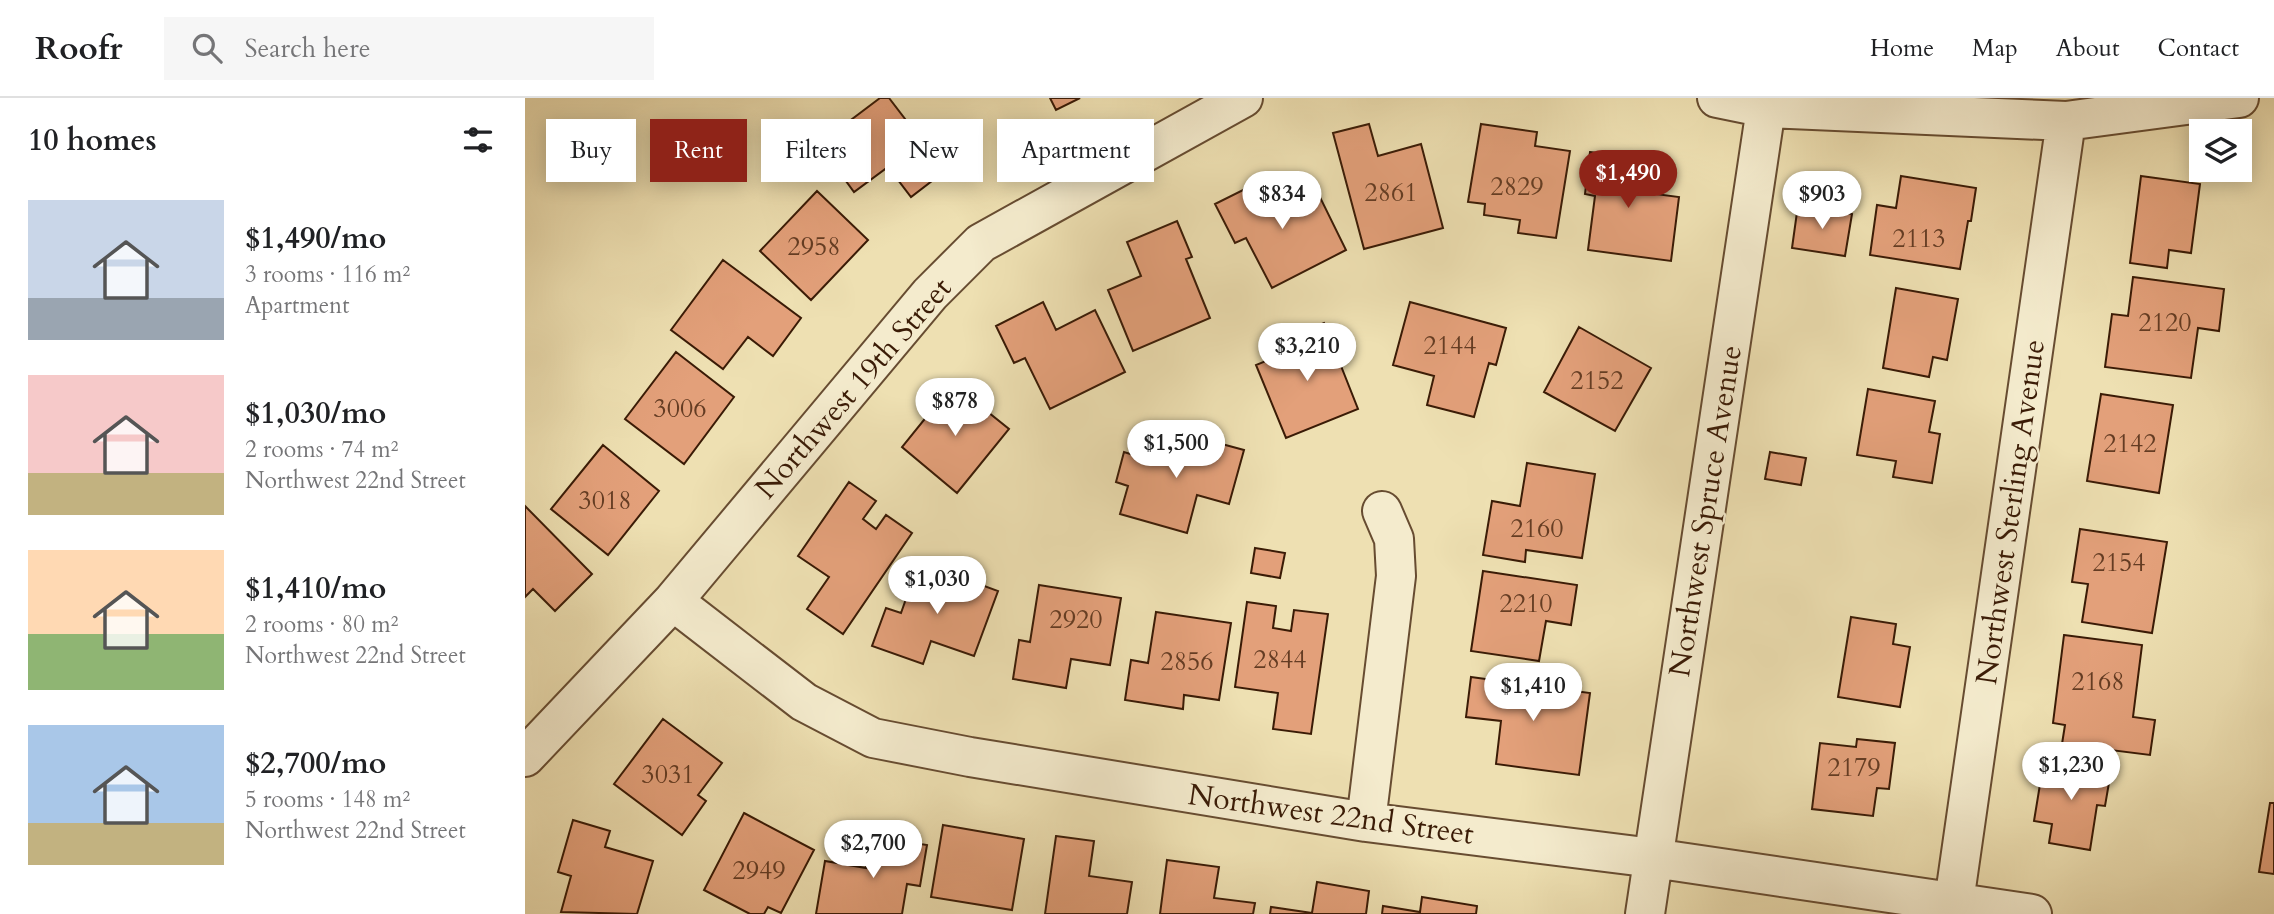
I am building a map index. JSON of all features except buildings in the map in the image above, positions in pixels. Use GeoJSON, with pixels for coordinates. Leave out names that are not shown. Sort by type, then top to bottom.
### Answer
{"type":"FeatureCollection","features":[{"type":"Feature","properties":{"kind":"street","name":"Northwest 19th Street"},"geometry":{"type":"LineString","coordinates":[[525,757],[673,601],[930,294],[981,243],[1243,98]]}},
{"type":"Feature","properties":{"kind":"street"},"geometry":{"type":"LineString","coordinates":[[1717,98],[1766,108],[2066,121],[2239,98]]}},
{"type":"Feature","properties":{"kind":"street","name":"Northwest Spruce Avenue"},"geometry":{"type":"LineString","coordinates":[[1645,914],[1766,108]]}},
{"type":"Feature","properties":{"kind":"street","name":"Northwest Sterling Avenue"},"geometry":{"type":"LineString","coordinates":[[1954,902],[2066,121]]}},
{"type":"Feature","properties":{"kind":"street"},"geometry":{"type":"LineString","coordinates":[[1366,822],[1397,576],[1394,539],[1382,511]]}},
{"type":"Feature","properties":{"kind":"street","name":"Northwest 22nd Street"},"geometry":{"type":"LineString","coordinates":[[673,601],[804,702],[873,738],[970,757],[1366,822],[1653,858],[2032,914]]}}]}
